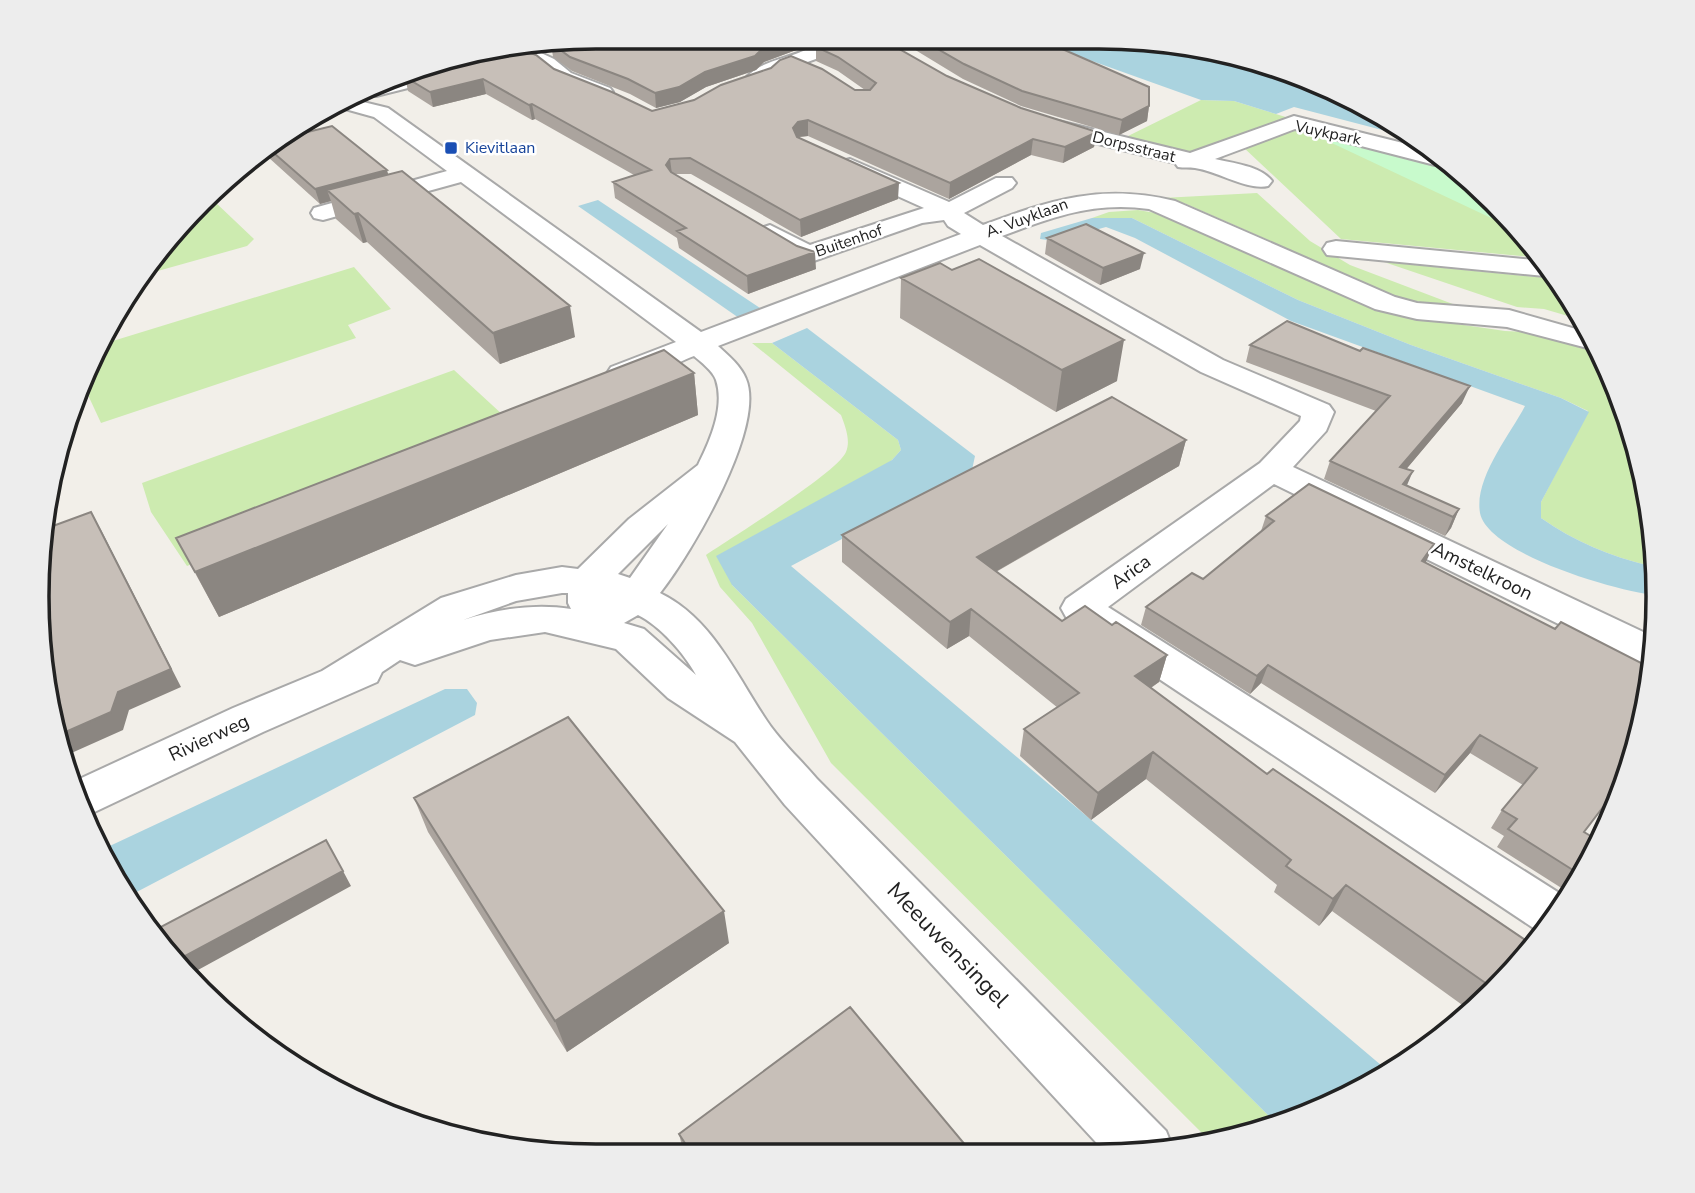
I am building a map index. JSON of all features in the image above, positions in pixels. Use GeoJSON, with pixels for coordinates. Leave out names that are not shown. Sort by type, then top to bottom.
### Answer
{"type":"FeatureCollection","features":[{"type":"Feature","properties":{"kind":"street"},"geometry":{"type":"LineString","coordinates":[[739,85],[764,76],[772,68],[823,49]]}},
{"type":"Feature","properties":{"kind":"street"},"geometry":{"type":"LineString","coordinates":[[521,55],[547,63],[564,77],[622,100]]}},
{"type":"Feature","properties":{"kind":"street"},"geometry":{"type":"LineString","coordinates":[[794,61],[818,72]]}},
{"type":"Feature","properties":{"kind":"street"},"geometry":{"type":"LineString","coordinates":[[413,81],[480,65]]}},
{"type":"Feature","properties":{"kind":"street"},"geometry":{"type":"LineString","coordinates":[[354,105],[381,112],[698,344],[716,360],[732,381],[734,414],[712,471],[682,536],[636,597],[587,626]]}},
{"type":"Feature","properties":{"kind":"street","name":"Dorpsstraat"},"geometry":{"type":"LineString","coordinates":[[1031,119],[1187,162],[1239,172],[1259,181]]}},
{"type":"Feature","properties":{"kind":"street","name":"Vuykpark"},"geometry":{"type":"LineString","coordinates":[[1187,162],[1294,122],[1422,155]]}},
{"type":"Feature","properties":{"kind":"street"},"geometry":{"type":"LineString","coordinates":[[830,156],[950,211],[957,221],[982,234]]}},
{"type":"Feature","properties":{"kind":"street"},"geometry":{"type":"LineString","coordinates":[[323,213],[463,174]]}},
{"type":"Feature","properties":{"kind":"street"},"geometry":{"type":"LineString","coordinates":[[1083,199],[1099,186],[1126,184],[1149,176]]}},
{"type":"Feature","properties":{"kind":"street","name":"Buitenhof"},"geometry":{"type":"LineString","coordinates":[[751,222],[808,255],[917,217],[950,211],[1004,183]]}},
{"type":"Feature","properties":{"kind":"street","name":"A. Vuyklaan"},"geometry":{"type":"LineString","coordinates":[[698,344],[982,234],[1083,199],[1110,196],[1142,199],[1166,206],[1385,303],[1417,311],[1509,318],[1582,339]]}},
{"type":"Feature","properties":{"kind":"street","name":"Arica"},"geometry":{"type":"LineString","coordinates":[[982,234],[1212,366],[1318,412],[1315,424],[1272,470],[1080,608],[1546,911]]}},
{"type":"Feature","properties":{"kind":"street"},"geometry":{"type":"LineString","coordinates":[[1336,249],[1537,269]]}},
{"type":"Feature","properties":{"kind":"street"},"geometry":{"type":"LineString","coordinates":[[599,381],[698,344]]}},
{"type":"Feature","properties":{"kind":"street","name":"Amstelkroon"},"geometry":{"type":"LineString","coordinates":[[1272,470],[1643,649]]}},
{"type":"Feature","properties":{"kind":"street"},"geometry":{"type":"LineString","coordinates":[[587,626],[587,583],[642,527],[712,471]]}},
{"type":"Feature","properties":{"kind":"street","name":"Rivierweg"},"geometry":{"type":"LineString","coordinates":[[338,680],[455,607],[516,588],[562,580],[614,586],[636,597]]}},
{"type":"Feature","properties":{"kind":"street","name":"Meeuwensingel"},"geometry":{"type":"LineString","coordinates":[[636,597],[662,610],[704,653],[753,735],[801,792],[1136,1143]]}},
{"type":"Feature","properties":{"kind":"street","name":"Rivierweg"},"geometry":{"type":"LineString","coordinates":[[87,796],[338,680],[486,627],[545,618],[587,626]]}},
{"type":"Feature","properties":{"kind":"street","name":"Meeuwensingel"},"geometry":{"type":"LineString","coordinates":[[587,626],[630,639],[683,687],[753,735]]}},
{"type":"Feature","properties":{"kind":"green space"},"geometry":{"type":"Polygon","coordinates":[[[1201,100],[1234,101],[1289,118],[1189,157],[1122,139],[1201,100]]]}},
{"type":"Feature","properties":{"kind":"green space"},"geometry":{"type":"Polygon","coordinates":[[[1293,126],[1431,161],[1486,209],[1528,257],[1341,239],[1242,146],[1293,126]]]}},
{"type":"Feature","properties":{"kind":"green space"},"geometry":{"type":"Polygon","coordinates":[[[1302,129],[1431,161],[1496,220],[1302,129]]]}},
{"type":"Feature","properties":{"kind":"green space"},"geometry":{"type":"Polygon","coordinates":[[[1257,193],[1310,241],[1350,265],[1458,306],[1411,301],[1390,294],[1184,203],[1162,198],[1257,193]]]}},
{"type":"Feature","properties":{"kind":"green space"},"geometry":{"type":"Polygon","coordinates":[[[216,203],[254,239],[247,246],[156,272],[216,203]]]}},
{"type":"Feature","properties":{"kind":"green space"},"geometry":{"type":"Polygon","coordinates":[[[1138,210],[1167,215],[1416,318],[1505,331],[1543,333],[1586,347],[1617,421],[1627,455],[1641,525],[1645,565],[1580,541],[1541,518],[1541,502],[1588,411],[1561,398],[1411,345],[1298,300],[1132,218],[1092,218],[1109,212],[1138,210]]]}},
{"type":"Feature","properties":{"kind":"green space"},"geometry":{"type":"Polygon","coordinates":[[[1384,262],[1544,278],[1569,316],[1544,309],[1517,307],[1384,262]]]}},
{"type":"Feature","properties":{"kind":"green space"},"geometry":{"type":"Polygon","coordinates":[[[354,267],[391,309],[348,325],[356,338],[101,423],[88,395],[112,341],[354,267]]]}},
{"type":"Feature","properties":{"kind":"green space"},"geometry":{"type":"Polygon","coordinates":[[[752,343],[772,343],[898,440],[901,450],[892,460],[732,585],[1269,1116],[1202,1133],[831,763],[752,623],[720,587],[706,555],[782,505],[838,462],[846,452],[848,443],[841,415],[752,343]]]}},
{"type":"Feature","properties":{"kind":"green space"},"geometry":{"type":"Polygon","coordinates":[[[454,370],[528,438],[187,566],[151,512],[142,483],[454,370]]]}},
{"type":"Feature","properties":{"kind":"water"},"geometry":{"type":"Polygon","coordinates":[[[1059,49],[1134,50],[1240,68],[1274,78],[1341,105],[1387,131],[1294,107],[1276,114],[1234,101],[1201,100],[1059,49]]]}},
{"type":"Feature","properties":{"kind":"water"},"geometry":{"type":"Polygon","coordinates":[[[598,200],[763,310],[739,318],[578,206],[598,200]]]}},
{"type":"Feature","properties":{"kind":"water"},"geometry":{"type":"Polygon","coordinates":[[[1092,218],[1132,218],[1298,300],[1411,345],[1561,398],[1589,412],[1541,502],[1541,518],[1580,541],[1645,565],[1646,593],[1614,587],[1557,568],[1506,543],[1488,528],[1480,513],[1482,486],[1495,457],[1525,406],[1291,321],[1135,238],[1106,227],[1055,241],[1040,239],[1041,233],[1092,218]]]}},
{"type":"Feature","properties":{"kind":"water"},"geometry":{"type":"Polygon","coordinates":[[[807,328],[975,456],[972,470],[791,566],[1381,1065],[1341,1088],[1269,1116],[732,585],[716,556],[892,460],[901,450],[898,440],[772,343],[807,328]]]}},
{"type":"Feature","properties":{"kind":"water"},"geometry":{"type":"Polygon","coordinates":[[[445,689],[467,689],[477,703],[475,715],[136,892],[109,846],[445,689]]]}},
{"type":"Feature","properties":{"kind":"building"},"geometry":{"type":"Polygon","coordinates":[[[762,49],[755,56],[705,72],[679,87],[655,93],[628,79],[570,57],[561,50],[762,49]]]}},
{"type":"Feature","properties":{"kind":"building"},"geometry":{"type":"Polygon","coordinates":[[[820,49],[899,49],[947,76],[1021,108],[1097,132],[1065,147],[1033,139],[950,183],[808,120],[798,122],[793,128],[797,137],[899,183],[800,220],[690,158],[670,159],[666,165],[671,172],[797,246],[815,252],[747,276],[677,231],[686,228],[613,182],[651,170],[483,79],[430,92],[412,81],[455,68],[532,53],[554,69],[652,111],[694,100],[721,85],[771,68],[780,60],[791,56],[822,69],[855,90],[870,90],[876,83],[838,57],[820,49]]]}},
{"type":"Feature","properties":{"kind":"building"},"geometry":{"type":"Polygon","coordinates":[[[938,49],[1062,49],[1149,87],[1149,106],[1122,120],[1022,91],[938,49]]]}},
{"type":"Feature","properties":{"kind":"building"},"geometry":{"type":"Polygon","coordinates":[[[332,126],[387,170],[315,189],[275,154],[306,132],[332,126]]]}},
{"type":"Feature","properties":{"kind":"building"},"geometry":{"type":"Polygon","coordinates":[[[402,171],[570,306],[493,333],[358,213],[354,214],[327,190],[402,171]]]}},
{"type":"Feature","properties":{"kind":"building"},"geometry":{"type":"Polygon","coordinates":[[[1086,224],[1144,253],[1103,268],[1047,238],[1086,224]]]}},
{"type":"Feature","properties":{"kind":"building"},"geometry":{"type":"Polygon","coordinates":[[[979,259],[1124,340],[1062,370],[901,278],[940,263],[952,270],[979,259]]]}},
{"type":"Feature","properties":{"kind":"building"},"geometry":{"type":"Polygon","coordinates":[[[1287,321],[1360,351],[1363,348],[1470,386],[1400,467],[1413,471],[1403,484],[1459,509],[1453,517],[1330,461],[1390,396],[1250,345],[1287,321]]]}},
{"type":"Feature","properties":{"kind":"building"},"geometry":{"type":"Polygon","coordinates":[[[664,350],[694,373],[195,572],[176,538],[664,350]]]}},
{"type":"Feature","properties":{"kind":"building"},"geometry":{"type":"Polygon","coordinates":[[[1112,397],[1186,440],[977,557],[1062,621],[1085,606],[1112,625],[1116,622],[1167,655],[1135,676],[1267,774],[1273,769],[1525,940],[1486,984],[1346,885],[1333,899],[1286,866],[1291,860],[1153,752],[1098,793],[1024,729],[1079,693],[971,609],[950,622],[842,535],[1112,397]]]}},
{"type":"Feature","properties":{"kind":"building"},"geometry":{"type":"Polygon","coordinates":[[[1309,484],[1434,544],[1422,561],[1555,629],[1561,622],[1642,663],[1635,703],[1617,772],[1604,806],[1584,832],[1591,836],[1573,870],[1508,829],[1517,819],[1502,810],[1537,768],[1480,735],[1445,775],[1268,665],[1257,676],[1146,607],[1192,573],[1203,579],[1274,521],[1266,516],[1309,484]]]}},
{"type":"Feature","properties":{"kind":"building"},"geometry":{"type":"Polygon","coordinates":[[[91,512],[171,669],[118,692],[111,712],[67,732],[50,632],[50,561],[54,526],[91,512]]]}},
{"type":"Feature","properties":{"kind":"building"},"geometry":{"type":"Polygon","coordinates":[[[568,717],[724,911],[555,1021],[414,798],[568,717]]]}},
{"type":"Feature","properties":{"kind":"building"},"geometry":{"type":"Polygon","coordinates":[[[326,840],[343,871],[184,956],[160,927],[326,840]]]}},
{"type":"Feature","properties":{"kind":"building"},"geometry":{"type":"Polygon","coordinates":[[[850,1007],[964,1144],[686,1144],[679,1134],[850,1007]]]}},
{"type":"Feature","properties":{"kind":"place","name":"Kievitlaan"},"geometry":{"type":"Point","coordinates":[451,148]}}]}
